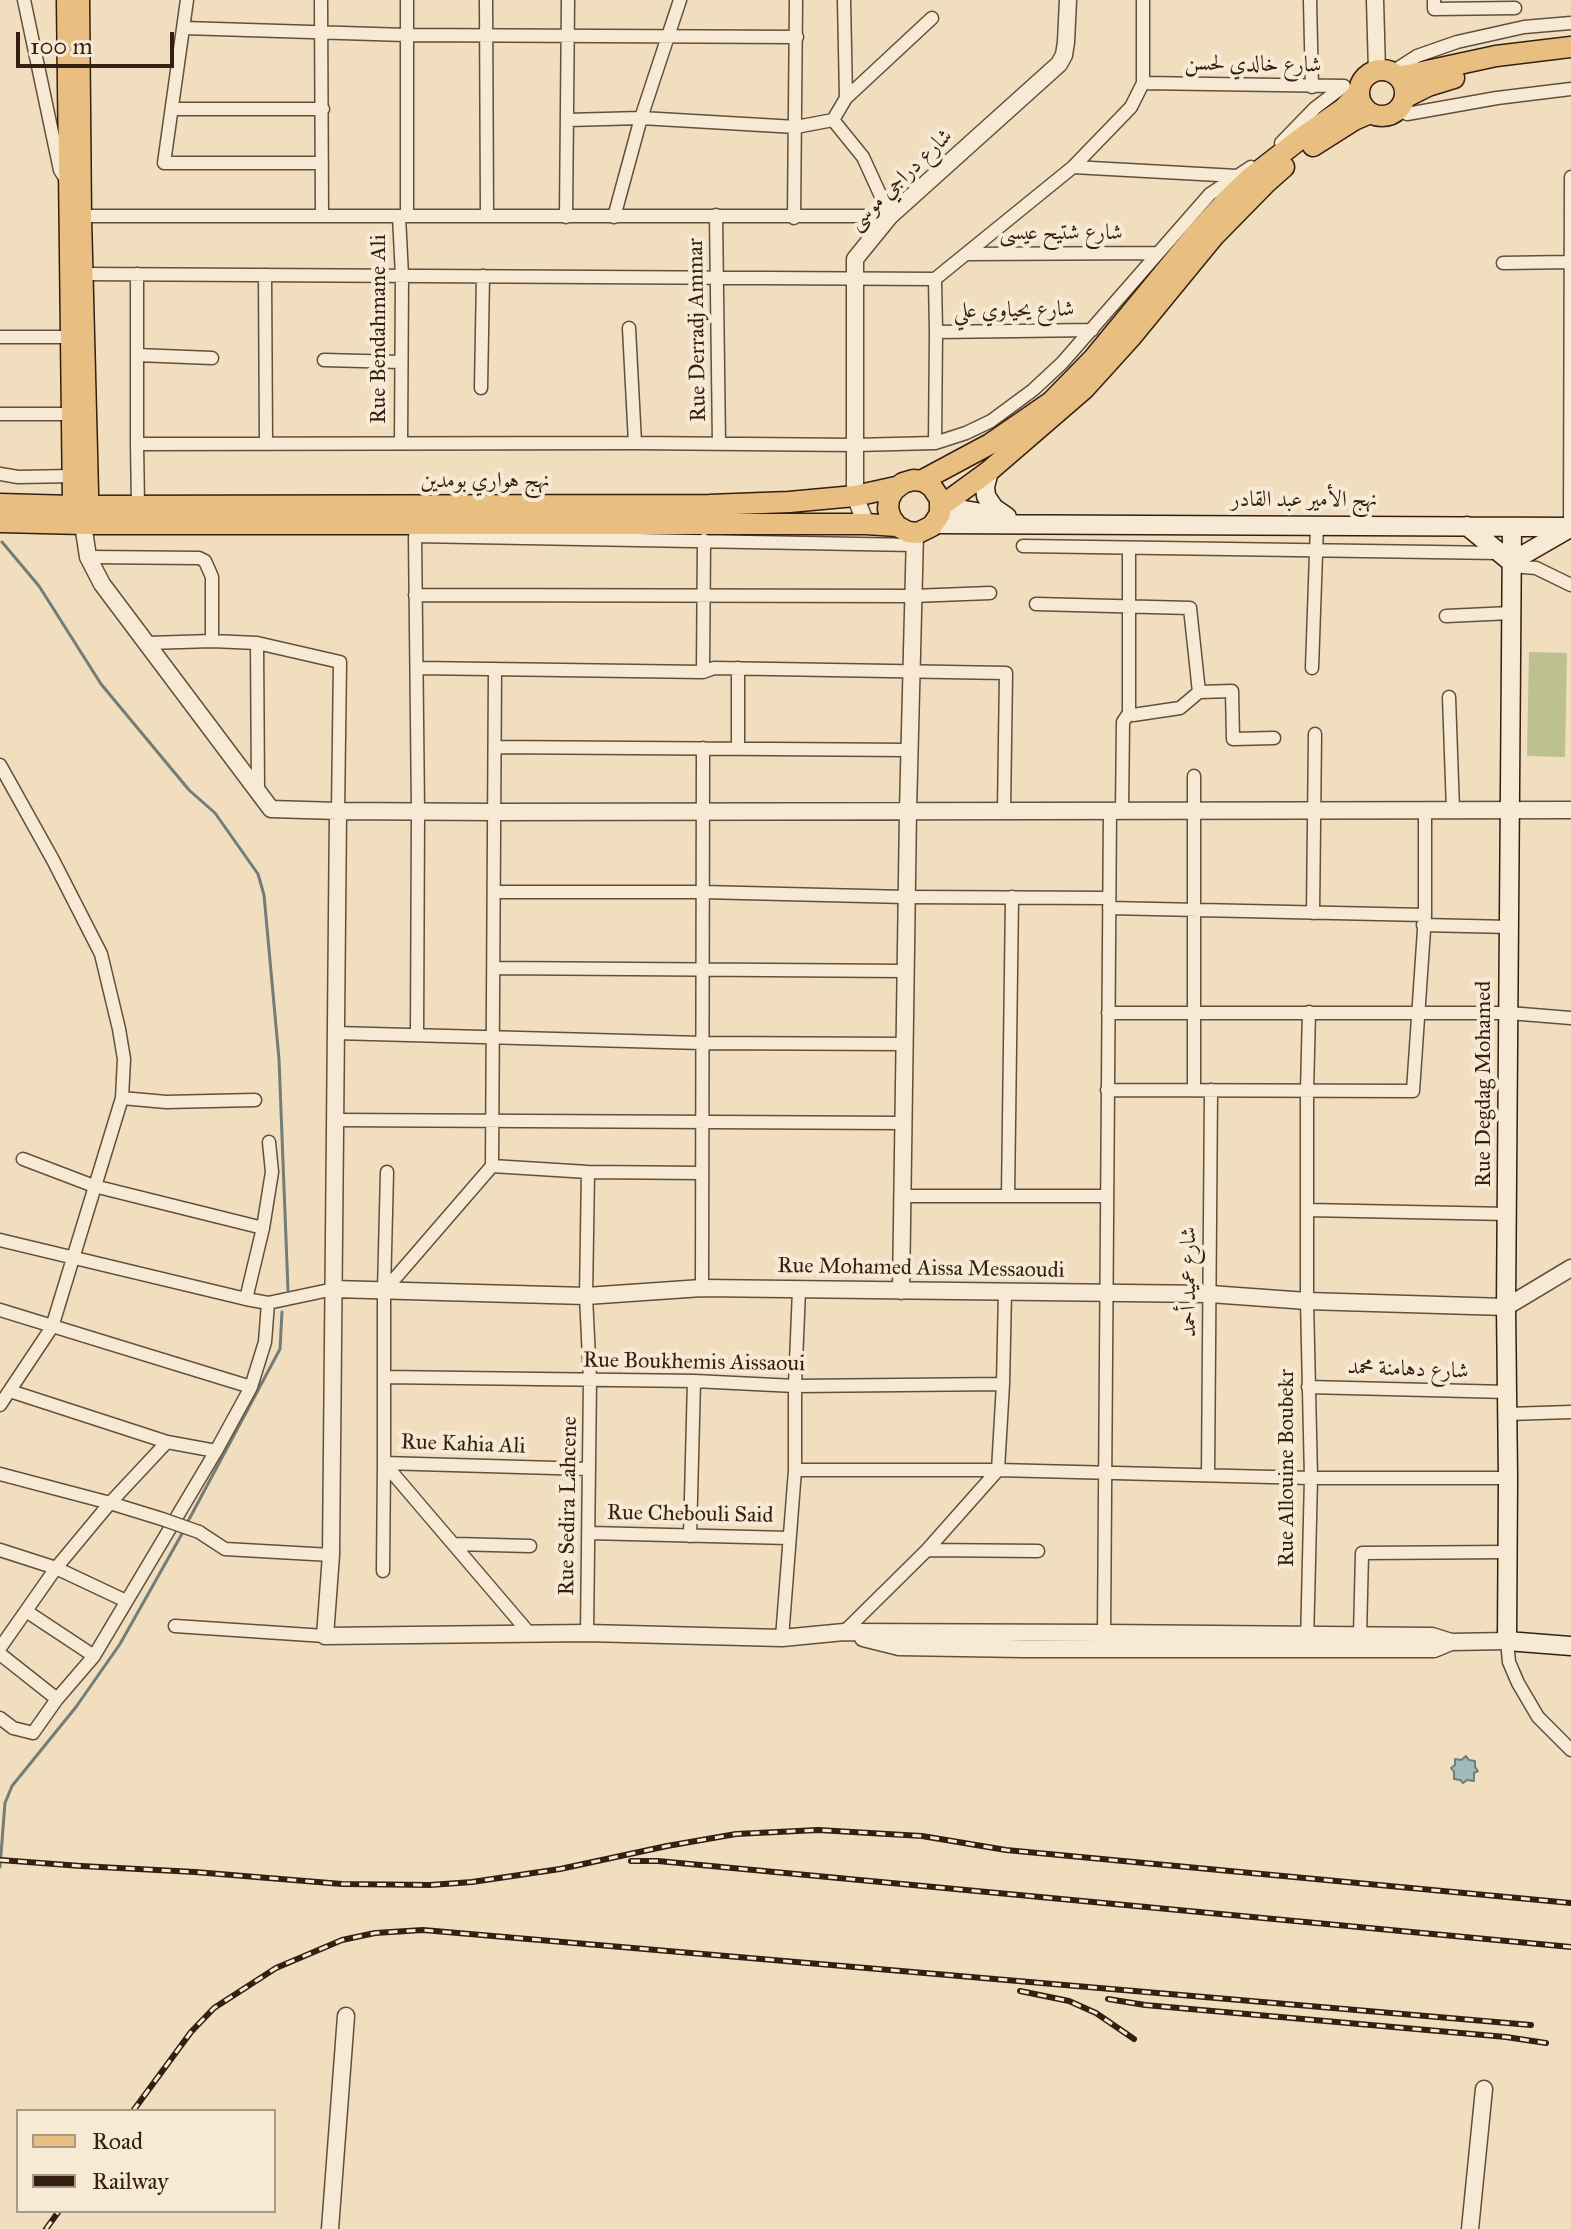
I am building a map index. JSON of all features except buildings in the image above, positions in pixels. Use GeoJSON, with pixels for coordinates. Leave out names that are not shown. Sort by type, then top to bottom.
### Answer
{"type":"FeatureCollection","features":[{"type":"Feature","properties":{"kind":"main road"},"geometry":{"type":"LineString","coordinates":[[67,0],[71,187],[83,274],[82,512]]}},
{"type":"Feature","properties":{"kind":"main road"},"geometry":{"type":"LineString","coordinates":[[79,0],[71,337],[73,476],[82,512]]}},
{"type":"Feature","properties":{"kind":"main road"},"geometry":{"type":"LineString","coordinates":[[1370,113],[1327,136],[1266,183],[1214,236],[1084,389],[938,515],[926,530],[909,535],[891,518],[889,499],[896,487],[909,481],[921,481],[990,444],[1051,402],[1093,359],[1228,199],[1304,136],[1380,86],[1505,54],[1571,47]]}},
{"type":"Feature","properties":{"kind":"main road"},"geometry":{"type":"LineString","coordinates":[[1380,86],[1386,116],[1370,113],[1361,104],[1380,86],[1435,83],[1517,66],[1571,61]]}},
{"type":"Feature","properties":{"kind":"main road"},"geometry":{"type":"LineString","coordinates":[[989,471],[985,489],[987,498],[1010,518]]}},
{"type":"Feature","properties":{"kind":"main road"},"geometry":{"type":"LineString","coordinates":[[921,481],[936,491],[938,515]]}},
{"type":"Feature","properties":{"kind":"main road","name":"نهج هواري بومدين"},"geometry":{"type":"LineString","coordinates":[[82,512],[138,506],[388,516],[789,502],[855,496],[896,487]]}},
{"type":"Feature","properties":{"kind":"main road"},"geometry":{"type":"LineString","coordinates":[[0,504],[82,512]]}},
{"type":"Feature","properties":{"kind":"main road"},"geometry":{"type":"LineString","coordinates":[[0,522],[82,512]]}},
{"type":"Feature","properties":{"kind":"main road","name":"نهج هواري بومدين"},"geometry":{"type":"LineString","coordinates":[[82,512],[866,524],[909,535]]}},
{"type":"Feature","properties":{"kind":"main road","name":"نهج الأمير عبد القادر"},"geometry":{"type":"LineString","coordinates":[[938,515],[1036,523],[1571,527]]}},
{"type":"Feature","properties":{"kind":"main road","name":"نهج الأمير عبد القادر"},"geometry":{"type":"LineString","coordinates":[[938,515],[1010,518],[1036,523]]}},
{"type":"Feature","properties":{"kind":"main road"},"geometry":{"type":"LineString","coordinates":[[1467,526],[1508,561],[1571,527]]}},
{"type":"Feature","properties":{"kind":"main road","name":"Rue Degdag Mohamed"},"geometry":{"type":"LineString","coordinates":[[1507,1641],[1506,1307],[1511,809],[1508,561],[1512,527]]}},
{"type":"Feature","properties":{"kind":"main road"},"geometry":{"type":"LineString","coordinates":[[1507,1641],[1571,1646]]}},
{"type":"Feature","properties":{"kind":"street"},"geometry":{"type":"LineString","coordinates":[[24,0],[60,170],[71,187]]}},
{"type":"Feature","properties":{"kind":"street"},"geometry":{"type":"LineString","coordinates":[[187,0],[164,163],[322,163]]}},
{"type":"Feature","properties":{"kind":"street"},"geometry":{"type":"LineString","coordinates":[[321,0],[322,216]]}},
{"type":"Feature","properties":{"kind":"street","name":"Rue Bendahmane Ali"},"geometry":{"type":"LineString","coordinates":[[401,443],[407,0]]}},
{"type":"Feature","properties":{"kind":"street"},"geometry":{"type":"LineString","coordinates":[[486,0],[487,215]]}},
{"type":"Feature","properties":{"kind":"street"},"geometry":{"type":"LineString","coordinates":[[566,217],[568,0]]}},
{"type":"Feature","properties":{"kind":"street"},"geometry":{"type":"LineString","coordinates":[[614,217],[641,118],[680,0]]}},
{"type":"Feature","properties":{"kind":"street"},"geometry":{"type":"LineString","coordinates":[[794,218],[796,0]]}},
{"type":"Feature","properties":{"kind":"street"},"geometry":{"type":"LineString","coordinates":[[844,0],[846,98]]}},
{"type":"Feature","properties":{"kind":"street","name":"شارع دراجي موسى"},"geometry":{"type":"LineString","coordinates":[[866,524],[855,496],[854,264],[857,255],[890,216],[1059,64],[1066,42],[1068,0]]}},
{"type":"Feature","properties":{"kind":"street"},"geometry":{"type":"LineString","coordinates":[[83,274],[935,279],[1073,167],[1128,111],[1143,83],[1143,0]]}},
{"type":"Feature","properties":{"kind":"street"},"geometry":{"type":"LineString","coordinates":[[1310,0],[1312,87]]}},
{"type":"Feature","properties":{"kind":"street"},"geometry":{"type":"LineString","coordinates":[[1375,0],[1380,86]]}},
{"type":"Feature","properties":{"kind":"street"},"geometry":{"type":"LineString","coordinates":[[1434,0],[1434,9],[1515,4],[1515,29]]}},
{"type":"Feature","properties":{"kind":"street"},"geometry":{"type":"LineString","coordinates":[[568,120],[641,118],[796,127],[833,120],[846,98],[932,18]]}},
{"type":"Feature","properties":{"kind":"street"},"geometry":{"type":"LineString","coordinates":[[137,444],[935,443],[966,433],[1010,408],[1062,363],[1210,194],[1260,162],[1315,108],[1380,86],[1417,56],[1444,46],[1515,29],[1571,23]]}},
{"type":"Feature","properties":{"kind":"street"},"geometry":{"type":"LineString","coordinates":[[184,28],[322,34],[797,37]]}},
{"type":"Feature","properties":{"kind":"street","name":"شارع خالدي لحسن"},"geometry":{"type":"LineString","coordinates":[[1143,83],[1380,86],[1407,114],[1571,89]]}},
{"type":"Feature","properties":{"kind":"street"},"geometry":{"type":"LineString","coordinates":[[173,109],[323,109]]}},
{"type":"Feature","properties":{"kind":"street"},"geometry":{"type":"LineString","coordinates":[[76,216],[890,216],[863,157],[833,120]]}},
{"type":"Feature","properties":{"kind":"street"},"geometry":{"type":"LineString","coordinates":[[1073,167],[1237,176]]}},
{"type":"Feature","properties":{"kind":"street"},"geometry":{"type":"LineString","coordinates":[[1571,177],[1571,527]]}},
{"type":"Feature","properties":{"kind":"street","name":"Rue Derradj Ammar"},"geometry":{"type":"LineString","coordinates":[[716,215],[719,444]]}},
{"type":"Feature","properties":{"kind":"street","name":"شارع شتيح عيسى"},"geometry":{"type":"LineString","coordinates":[[966,254],[1157,253]]}},
{"type":"Feature","properties":{"kind":"street"},"geometry":{"type":"LineString","coordinates":[[1503,263],[1569,262]]}},
{"type":"Feature","properties":{"kind":"street"},"geometry":{"type":"LineString","coordinates":[[137,274],[138,506]]}},
{"type":"Feature","properties":{"kind":"street"},"geometry":{"type":"LineString","coordinates":[[265,275],[266,443]]}},
{"type":"Feature","properties":{"kind":"street"},"geometry":{"type":"LineString","coordinates":[[481,388],[483,276]]}},
{"type":"Feature","properties":{"kind":"street","name":"شارع يحياوي علي"},"geometry":{"type":"LineString","coordinates":[[935,279],[935,443]]}},
{"type":"Feature","properties":{"kind":"street"},"geometry":{"type":"LineString","coordinates":[[629,328],[635,443]]}},
{"type":"Feature","properties":{"kind":"street","name":"شارع يحياوي علي"},"geometry":{"type":"LineString","coordinates":[[936,332],[1092,330]]}},
{"type":"Feature","properties":{"kind":"street"},"geometry":{"type":"LineString","coordinates":[[0,337],[71,337]]}},
{"type":"Feature","properties":{"kind":"street"},"geometry":{"type":"LineString","coordinates":[[137,355],[212,358]]}},
{"type":"Feature","properties":{"kind":"street"},"geometry":{"type":"LineString","coordinates":[[324,360],[401,362]]}},
{"type":"Feature","properties":{"kind":"street"},"geometry":{"type":"LineString","coordinates":[[0,414],[73,414]]}},
{"type":"Feature","properties":{"kind":"street"},"geometry":{"type":"LineString","coordinates":[[0,474],[18,477],[73,476]]}},
{"type":"Feature","properties":{"kind":"street"},"geometry":{"type":"LineString","coordinates":[[82,512],[88,557],[102,584],[271,809],[496,812],[1571,810]]}},
{"type":"Feature","properties":{"kind":"street"},"geometry":{"type":"LineString","coordinates":[[388,516],[415,536],[704,540],[909,535],[913,596],[901,1291]]}},
{"type":"Feature","properties":{"kind":"street"},"geometry":{"type":"LineString","coordinates":[[1312,668],[1317,525]]}},
{"type":"Feature","properties":{"kind":"street"},"geometry":{"type":"LineString","coordinates":[[415,536],[418,668],[417,1035]]}},
{"type":"Feature","properties":{"kind":"street"},"geometry":{"type":"LineString","coordinates":[[703,672],[704,540]]}},
{"type":"Feature","properties":{"kind":"street"},"geometry":{"type":"LineString","coordinates":[[1023,546],[1316,550],[1508,561],[1536,568],[1571,585]]}},
{"type":"Feature","properties":{"kind":"street"},"geometry":{"type":"LineString","coordinates":[[1104,1633],[1109,903],[1123,722],[1129,713],[1129,548]]}},
{"type":"Feature","properties":{"kind":"street"},"geometry":{"type":"LineString","coordinates":[[88,557],[199,558],[205,561],[212,577],[212,641]]}},
{"type":"Feature","properties":{"kind":"street"},"geometry":{"type":"LineString","coordinates":[[415,595],[704,597],[990,593]]}},
{"type":"Feature","properties":{"kind":"street"},"geometry":{"type":"LineString","coordinates":[[1036,604],[1190,608],[1199,692]]}},
{"type":"Feature","properties":{"kind":"street"},"geometry":{"type":"LineString","coordinates":[[1446,616],[1511,613]]}},
{"type":"Feature","properties":{"kind":"street"},"geometry":{"type":"LineString","coordinates":[[148,643],[257,643],[340,662],[331,1555],[325,1636]]}},
{"type":"Feature","properties":{"kind":"street"},"geometry":{"type":"LineString","coordinates":[[257,643],[258,790]]}},
{"type":"Feature","properties":{"kind":"street"},"geometry":{"type":"LineString","coordinates":[[418,668],[703,672],[714,668],[738,668],[1006,673],[1004,810]]}},
{"type":"Feature","properties":{"kind":"street"},"geometry":{"type":"LineString","coordinates":[[738,668],[738,748]]}},
{"type":"Feature","properties":{"kind":"street"},"geometry":{"type":"LineString","coordinates":[[384,1291],[492,1166],[495,669]]}},
{"type":"Feature","properties":{"kind":"street"},"geometry":{"type":"LineString","coordinates":[[1129,713],[1180,708],[1199,692],[1232,691],[1233,739],[1274,738]]}},
{"type":"Feature","properties":{"kind":"street"},"geometry":{"type":"LineString","coordinates":[[1449,697],[1453,810]]}},
{"type":"Feature","properties":{"kind":"street"},"geometry":{"type":"LineString","coordinates":[[1313,913],[1315,734]]}},
{"type":"Feature","properties":{"kind":"street"},"geometry":{"type":"LineString","coordinates":[[495,747],[909,750]]}},
{"type":"Feature","properties":{"kind":"street"},"geometry":{"type":"LineString","coordinates":[[702,1288],[703,748]]}},
{"type":"Feature","properties":{"kind":"street"},"geometry":{"type":"LineString","coordinates":[[0,765],[101,954],[124,1059],[122,1098],[52,1327],[0,1405]]}},
{"type":"Feature","properties":{"kind":"street"},"geometry":{"type":"LineString","coordinates":[[1194,776],[1194,1090]]}},
{"type":"Feature","properties":{"kind":"street"},"geometry":{"type":"LineString","coordinates":[[1107,1090],[1413,1091],[1424,920],[1425,810]]}},
{"type":"Feature","properties":{"kind":"street"},"geometry":{"type":"LineString","coordinates":[[494,892],[1012,897],[1510,927]]}},
{"type":"Feature","properties":{"kind":"street"},"geometry":{"type":"LineString","coordinates":[[1008,1196],[1012,897]]}},
{"type":"Feature","properties":{"kind":"street"},"geometry":{"type":"LineString","coordinates":[[494,968],[905,971]]}},
{"type":"Feature","properties":{"kind":"street","name":"Rue Allouine Boubekr"},"geometry":{"type":"LineString","coordinates":[[1307,1643],[1311,1478],[1307,1301],[1309,1012]]}},
{"type":"Feature","properties":{"kind":"street"},"geometry":{"type":"LineString","coordinates":[[1108,1013],[1509,1013],[1571,1018]]}},
{"type":"Feature","properties":{"kind":"street"},"geometry":{"type":"LineString","coordinates":[[336,1033],[702,1043],[905,1044]]}},
{"type":"Feature","properties":{"kind":"street","name":"شارع عميد أحمد"},"geometry":{"type":"LineString","coordinates":[[1208,1475],[1211,1090]]}},
{"type":"Feature","properties":{"kind":"street"},"geometry":{"type":"LineString","coordinates":[[122,1098],[166,1102],[255,1100]]}},
{"type":"Feature","properties":{"kind":"street"},"geometry":{"type":"LineString","coordinates":[[335,1120],[903,1123]]}},
{"type":"Feature","properties":{"kind":"street"},"geometry":{"type":"LineString","coordinates":[[246,1299],[263,1228],[272,1172],[269,1142]]}},
{"type":"Feature","properties":{"kind":"street"},"geometry":{"type":"LineString","coordinates":[[23,1159],[94,1186],[263,1228]]}},
{"type":"Feature","properties":{"kind":"street"},"geometry":{"type":"LineString","coordinates":[[492,1166],[588,1172],[702,1173]]}},
{"type":"Feature","properties":{"kind":"street"},"geometry":{"type":"LineString","coordinates":[[383,1571],[387,1172]]}},
{"type":"Feature","properties":{"kind":"street","name":"Rue Sedira Lahcene"},"geometry":{"type":"LineString","coordinates":[[587,1633],[590,1380],[586,1296],[588,1172]]}},
{"type":"Feature","properties":{"kind":"street"},"geometry":{"type":"LineString","coordinates":[[903,1196],[1107,1196]]}},
{"type":"Feature","properties":{"kind":"street"},"geometry":{"type":"LineString","coordinates":[[1308,1210],[1508,1214]]}},
{"type":"Feature","properties":{"kind":"street"},"geometry":{"type":"LineString","coordinates":[[0,1240],[268,1303],[334,1289]]}},
{"type":"Feature","properties":{"kind":"street"},"geometry":{"type":"LineString","coordinates":[[1506,1307],[1571,1268]]}},
{"type":"Feature","properties":{"kind":"street","name":"Rue Mohamed Aissa Messaoudi"},"geometry":{"type":"LineString","coordinates":[[334,1289],[586,1296],[702,1288],[1210,1294],[1307,1301],[1506,1307]]}},
{"type":"Feature","properties":{"kind":"street"},"geometry":{"type":"LineString","coordinates":[[782,1638],[795,1470],[799,1290]]}},
{"type":"Feature","properties":{"kind":"street"},"geometry":{"type":"LineString","coordinates":[[844,1632],[927,1550],[998,1470],[1005,1292]]}},
{"type":"Feature","properties":{"kind":"street"},"geometry":{"type":"LineString","coordinates":[[0,1718],[13,1728],[33,1733],[94,1656],[251,1387],[265,1342],[268,1303]]}},
{"type":"Feature","properties":{"kind":"street"},"geometry":{"type":"LineString","coordinates":[[0,1310],[251,1387]]}},
{"type":"Feature","properties":{"kind":"street","name":"Rue Boukhemis Aissaoui"},"geometry":{"type":"LineString","coordinates":[[384,1377],[694,1381],[795,1386],[1003,1384]]}},
{"type":"Feature","properties":{"kind":"street"},"geometry":{"type":"LineString","coordinates":[[690,1536],[694,1381]]}},
{"type":"Feature","properties":{"kind":"street","name":"شارع دهامنة محمد"},"geometry":{"type":"LineString","coordinates":[[1308,1387],[1508,1392]]}},
{"type":"Feature","properties":{"kind":"street"},"geometry":{"type":"LineString","coordinates":[[10,1391],[167,1442],[216,1451]]}},
{"type":"Feature","properties":{"kind":"street"},"geometry":{"type":"LineString","coordinates":[[1508,1414],[1571,1412]]}},
{"type":"Feature","properties":{"kind":"street"},"geometry":{"type":"LineString","coordinates":[[57,1699],[0,1651],[56,1568],[110,1503],[167,1442]]}},
{"type":"Feature","properties":{"kind":"street"},"geometry":{"type":"LineString","coordinates":[[384,1463],[530,1634]]}},
{"type":"Feature","properties":{"kind":"street","name":"Rue Kahia Ali"},"geometry":{"type":"LineString","coordinates":[[384,1463],[589,1469]]}},
{"type":"Feature","properties":{"kind":"street"},"geometry":{"type":"LineString","coordinates":[[795,1470],[1508,1478]]}},
{"type":"Feature","properties":{"kind":"street"},"geometry":{"type":"LineString","coordinates":[[0,1474],[162,1519],[199,1532],[225,1549],[331,1555]]}},
{"type":"Feature","properties":{"kind":"street","name":"Rue Chebouli Said"},"geometry":{"type":"LineString","coordinates":[[589,1533],[789,1538]]}},
{"type":"Feature","properties":{"kind":"street"},"geometry":{"type":"LineString","coordinates":[[455,1544],[530,1546]]}},
{"type":"Feature","properties":{"kind":"street"},"geometry":{"type":"LineString","coordinates":[[0,1550],[56,1568],[126,1601]]}},
{"type":"Feature","properties":{"kind":"street"},"geometry":{"type":"LineString","coordinates":[[927,1550],[1038,1551]]}},
{"type":"Feature","properties":{"kind":"street"},"geometry":{"type":"LineString","coordinates":[[1360,1636],[1362,1553],[1508,1552]]}},
{"type":"Feature","properties":{"kind":"street"},"geometry":{"type":"LineString","coordinates":[[26,1611],[94,1656]]}},
{"type":"Feature","properties":{"kind":"street"},"geometry":{"type":"LineString","coordinates":[[175,1626],[325,1636],[587,1633],[782,1638],[844,1632],[1104,1633],[1434,1649],[1451,1642]]}},
{"type":"Feature","properties":{"kind":"street"},"geometry":{"type":"LineString","coordinates":[[844,1632],[899,1647],[1307,1643],[1360,1636],[1432,1636],[1451,1642],[1507,1641],[1509,1662],[1518,1683],[1538,1717],[1571,1750]]}},
{"type":"Feature","properties":{"kind":"street"},"geometry":{"type":"LineString","coordinates":[[330,2229],[346,2016]]}},
{"type":"Feature","properties":{"kind":"street"},"geometry":{"type":"LineString","coordinates":[[1470,2229],[1484,2089]]}},
{"type":"Feature","properties":{"kind":"green space"},"geometry":{"type":"Polygon","coordinates":[[[1529,652],[1567,653],[1565,757],[1527,756],[1529,652]]]}},
{"type":"Feature","properties":{"kind":"water"},"geometry":{"type":"Polygon","coordinates":[[[1466,1756],[1475,1761],[1478,1771],[1474,1773],[1474,1781],[1463,1783],[1454,1779],[1451,1768],[1455,1765],[1455,1759],[1461,1760],[1466,1756]]]}},
{"type":"Feature","properties":{"kind":"waterway"},"geometry":{"type":"LineString","coordinates":[[2,542],[39,586],[101,684],[189,790],[215,813],[258,874],[264,895],[279,1059],[288,1290]]}},
{"type":"Feature","properties":{"kind":"waterway"},"geometry":{"type":"LineString","coordinates":[[186,1525],[280,1349],[282,1312]]}},
{"type":"Feature","properties":{"kind":"waterway"},"geometry":{"type":"LineString","coordinates":[[0,1867],[5,1803],[12,1786],[76,1707],[120,1644],[183,1532]]}},
{"type":"Feature","properties":{"kind":"railway"},"geometry":{"type":"LineString","coordinates":[[0,1860],[342,1884],[430,1885],[560,1869],[736,1834],[818,1830],[922,1836],[1006,1850],[1571,1903]]}},
{"type":"Feature","properties":{"kind":"railway"},"geometry":{"type":"LineString","coordinates":[[631,1861],[658,1861],[1571,1947]]}},
{"type":"Feature","properties":{"kind":"railway"},"geometry":{"type":"LineString","coordinates":[[134,2109],[191,2032],[214,2008],[276,1968],[342,1940],[375,1933],[423,1930],[1531,2025]]}},
{"type":"Feature","properties":{"kind":"railway"},"geometry":{"type":"LineString","coordinates":[[1020,1991],[1069,2001],[1096,2013],[1134,2039]]}},
{"type":"Feature","properties":{"kind":"railway"},"geometry":{"type":"LineString","coordinates":[[1108,1999],[1546,2043]]}},
{"type":"Feature","properties":{"kind":"railway"},"geometry":{"type":"LineString","coordinates":[[46,2229],[58,2213]]}}]}
